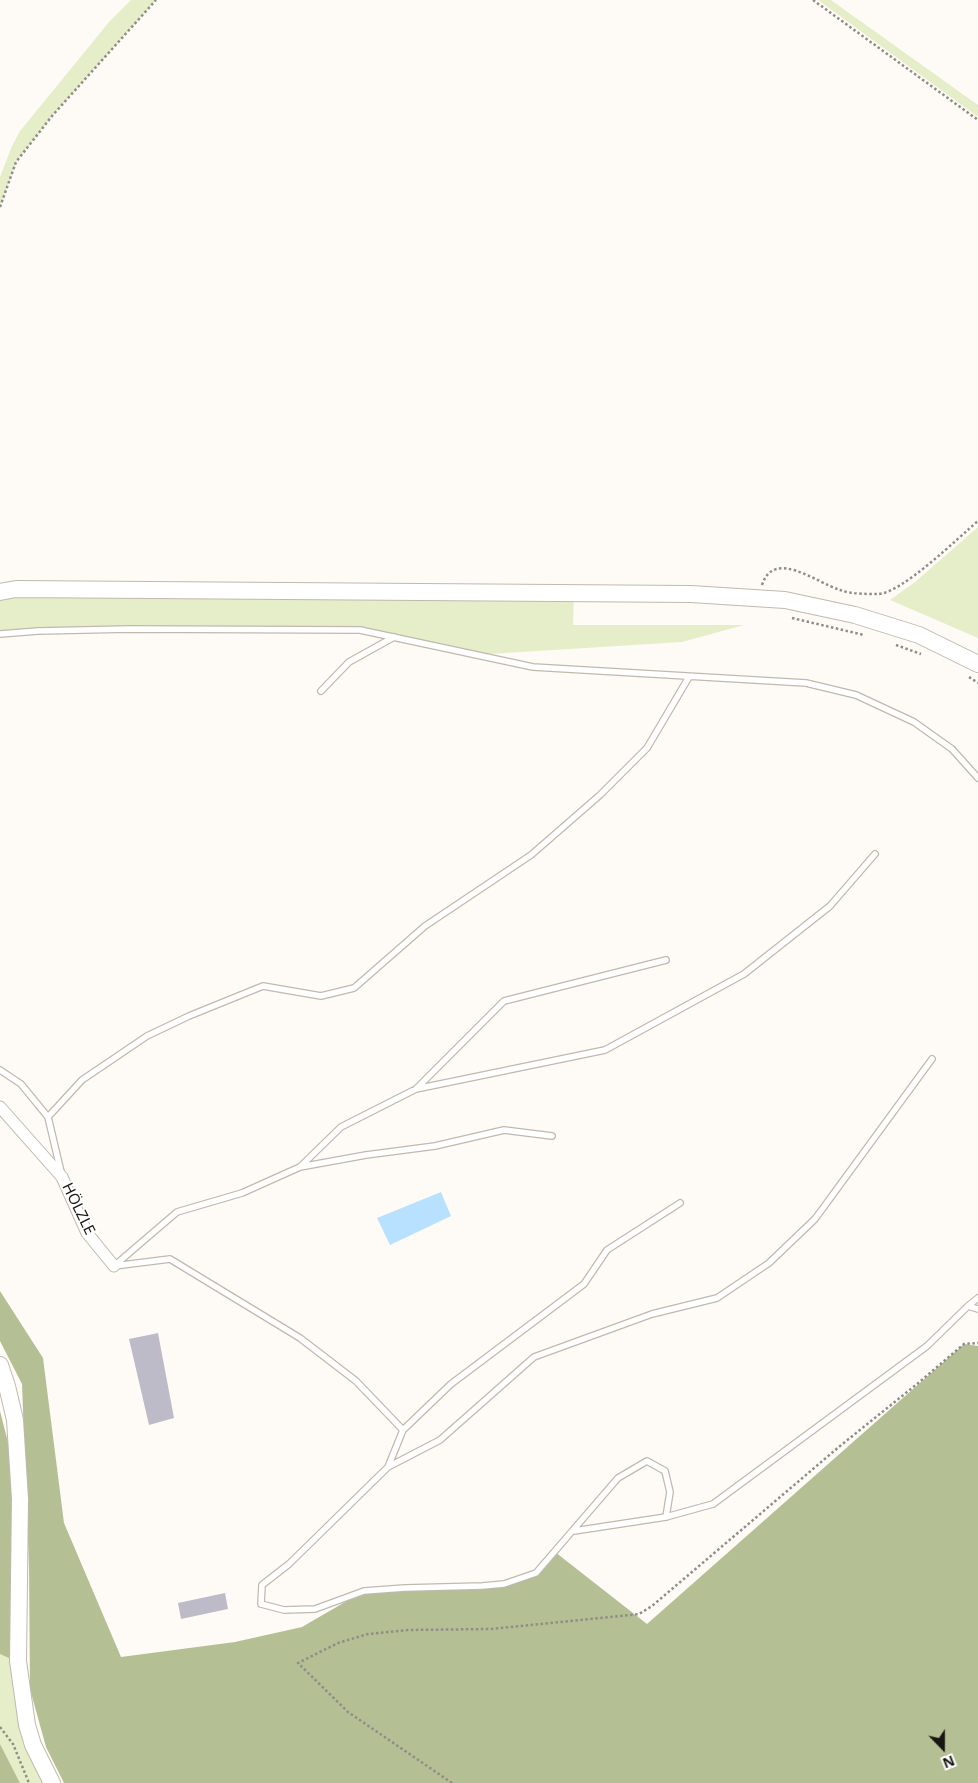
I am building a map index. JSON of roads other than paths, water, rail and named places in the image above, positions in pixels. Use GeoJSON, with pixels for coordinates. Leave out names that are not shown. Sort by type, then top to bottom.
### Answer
{"type":"FeatureCollection","features":[{"type":"Feature","properties":{"kind":"main road"},"geometry":{"type":"LineString","coordinates":[[0,592],[16,589],[196,590],[691,594],[758,598],[785,600],[856,615],[919,635],[978,664]]}},
{"type":"Feature","properties":{"kind":"main road"},"geometry":{"type":"LineString","coordinates":[[0,1365],[15,1420],[20,1499],[18,1661],[27,1725],[31,1739],[52,1783]]}},
{"type":"Feature","properties":{"kind":"street","name":"HÖLZLE"},"geometry":{"type":"LineString","coordinates":[[0,1107],[62,1177],[87,1233],[114,1266]]}},
{"type":"Feature","properties":{"kind":"lane"},"geometry":{"type":"LineString","coordinates":[[0,634],[38,631],[129,629],[360,630],[533,667],[806,682],[856,695],[914,722],[952,750],[978,778]]}},
{"type":"Feature","properties":{"kind":"lane"},"geometry":{"type":"LineString","coordinates":[[321,691],[349,662],[394,637]]}},
{"type":"Feature","properties":{"kind":"lane"},"geometry":{"type":"LineString","coordinates":[[48,1117],[82,1080],[146,1036],[190,1016],[263,986],[320,996],[354,988],[424,926],[531,856],[600,795],[647,748],[688,677]]}},
{"type":"Feature","properties":{"kind":"lane"},"geometry":{"type":"LineString","coordinates":[[300,1167],[341,1127],[416,1089],[606,1050],[744,974],[830,906],[875,854]]}},
{"type":"Feature","properties":{"kind":"lane"},"geometry":{"type":"LineString","coordinates":[[416,1089],[504,1001],[666,960]]}},
{"type":"Feature","properties":{"kind":"lane"},"geometry":{"type":"LineString","coordinates":[[666,1517],[670,1492],[665,1471],[647,1462],[618,1478],[536,1573],[504,1584],[364,1591],[314,1609],[284,1610],[261,1604],[262,1585],[289,1564],[388,1467],[440,1440],[534,1357],[652,1314],[717,1298],[769,1263],[815,1220],[932,1059]]}},
{"type":"Feature","properties":{"kind":"lane"},"geometry":{"type":"LineString","coordinates":[[0,1070],[21,1084],[48,1117],[62,1177]]}},
{"type":"Feature","properties":{"kind":"lane"},"geometry":{"type":"LineString","coordinates":[[114,1266],[176,1212],[242,1193],[300,1167],[366,1155],[435,1146],[504,1130],[552,1136]]}},
{"type":"Feature","properties":{"kind":"lane"},"geometry":{"type":"LineString","coordinates":[[388,1467],[403,1430],[451,1384],[584,1284],[607,1250],[680,1203]]}},
{"type":"Feature","properties":{"kind":"lane"},"geometry":{"type":"LineString","coordinates":[[114,1266],[170,1260],[300,1338],[356,1382],[403,1430]]}},
{"type":"Feature","properties":{"kind":"lane"},"geometry":{"type":"LineString","coordinates":[[574,1531],[666,1517],[713,1504],[927,1346],[978,1298]]}},
{"type":"Feature","properties":{"kind":"lane"},"geometry":{"type":"LineString","coordinates":[[968,1306],[978,1309]]}},
{"type":"Feature","properties":{"kind":"water"},"geometry":{"type":"Polygon","coordinates":[[[441,1192],[451,1216],[390,1245],[377,1218],[441,1192]]]}}]}
